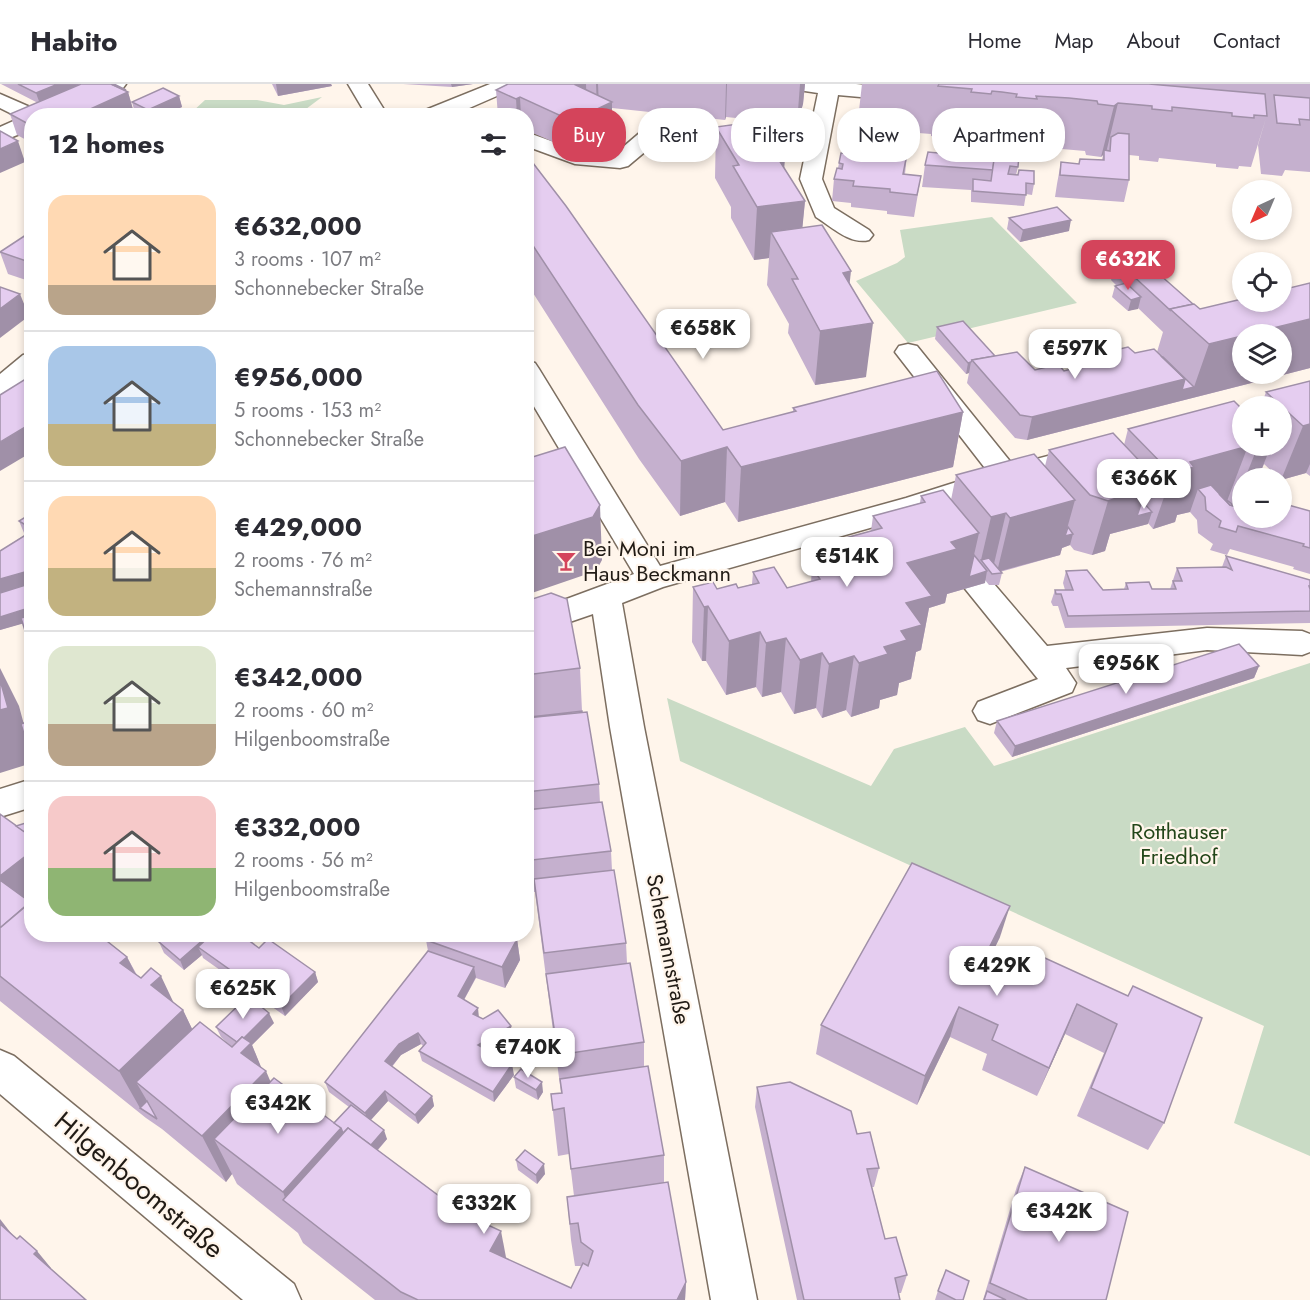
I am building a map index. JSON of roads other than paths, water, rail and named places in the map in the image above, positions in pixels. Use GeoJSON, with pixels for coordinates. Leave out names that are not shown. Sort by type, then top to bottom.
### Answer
{"type":"FeatureCollection","features":[{"type":"Feature","properties":{"kind":"street"},"geometry":{"type":"LineString","coordinates":[[63,108],[116,84]]}},
{"type":"Feature","properties":{"kind":"street"},"geometry":{"type":"LineString","coordinates":[[358,84],[373,108]]}},
{"type":"Feature","properties":{"kind":"street"},"geometry":{"type":"LineString","coordinates":[[458,108],[507,84]]}},
{"type":"Feature","properties":{"kind":"street"},"geometry":{"type":"LineString","coordinates":[[792,84],[923,97]]}},
{"type":"Feature","properties":{"kind":"street"},"geometry":{"type":"LineString","coordinates":[[829,88],[811,179],[824,212],[861,235]]}},
{"type":"Feature","properties":{"kind":"street"},"geometry":{"type":"LineString","coordinates":[[0,100],[24,112]]}},
{"type":"Feature","properties":{"kind":"street"},"geometry":{"type":"LineString","coordinates":[[0,135],[24,124]]}},
{"type":"Feature","properties":{"kind":"street"},"geometry":{"type":"LineString","coordinates":[[534,141],[575,157],[620,161],[638,146]]}},
{"type":"Feature","properties":{"kind":"street"},"geometry":{"type":"LineString","coordinates":[[908,352],[1006,476]]}},
{"type":"Feature","properties":{"kind":"street"},"geometry":{"type":"LineString","coordinates":[[0,387],[24,368]]}},
{"type":"Feature","properties":{"kind":"street"},"geometry":{"type":"LineString","coordinates":[[534,383],[652,579]]}},
{"type":"Feature","properties":{"kind":"street"},"geometry":{"type":"LineString","coordinates":[[534,623],[652,579],[923,514],[1006,476],[1118,447]]}},
{"type":"Feature","properties":{"kind":"street"},"geometry":{"type":"LineString","coordinates":[[976,585],[1060,683],[990,711]]}},
{"type":"Feature","properties":{"kind":"street","name":"Schemannstraße"},"geometry":{"type":"LineString","coordinates":[[606,598],[627,727],[734,1300]]}},
{"type":"Feature","properties":{"kind":"street"},"geometry":{"type":"LineString","coordinates":[[1040,659],[1206,639],[1302,643]]}},
{"type":"Feature","properties":{"kind":"street"},"geometry":{"type":"LineString","coordinates":[[0,803],[24,796]]}},
{"type":"Feature","properties":{"kind":"street","name":"Hilgenboomstraße"},"geometry":{"type":"LineString","coordinates":[[0,1069],[278,1300]]}},
{"type":"Feature","properties":{"kind":"place","name":"Bei Moni im Haus Beckmann"},"geometry":{"type":"Point","coordinates":[566,561]}},
{"type":"Feature","properties":{"kind":"park label","name":"Rotthauser Friedhof"},"geometry":{"type":"Point","coordinates":[1179,844]}}]}
